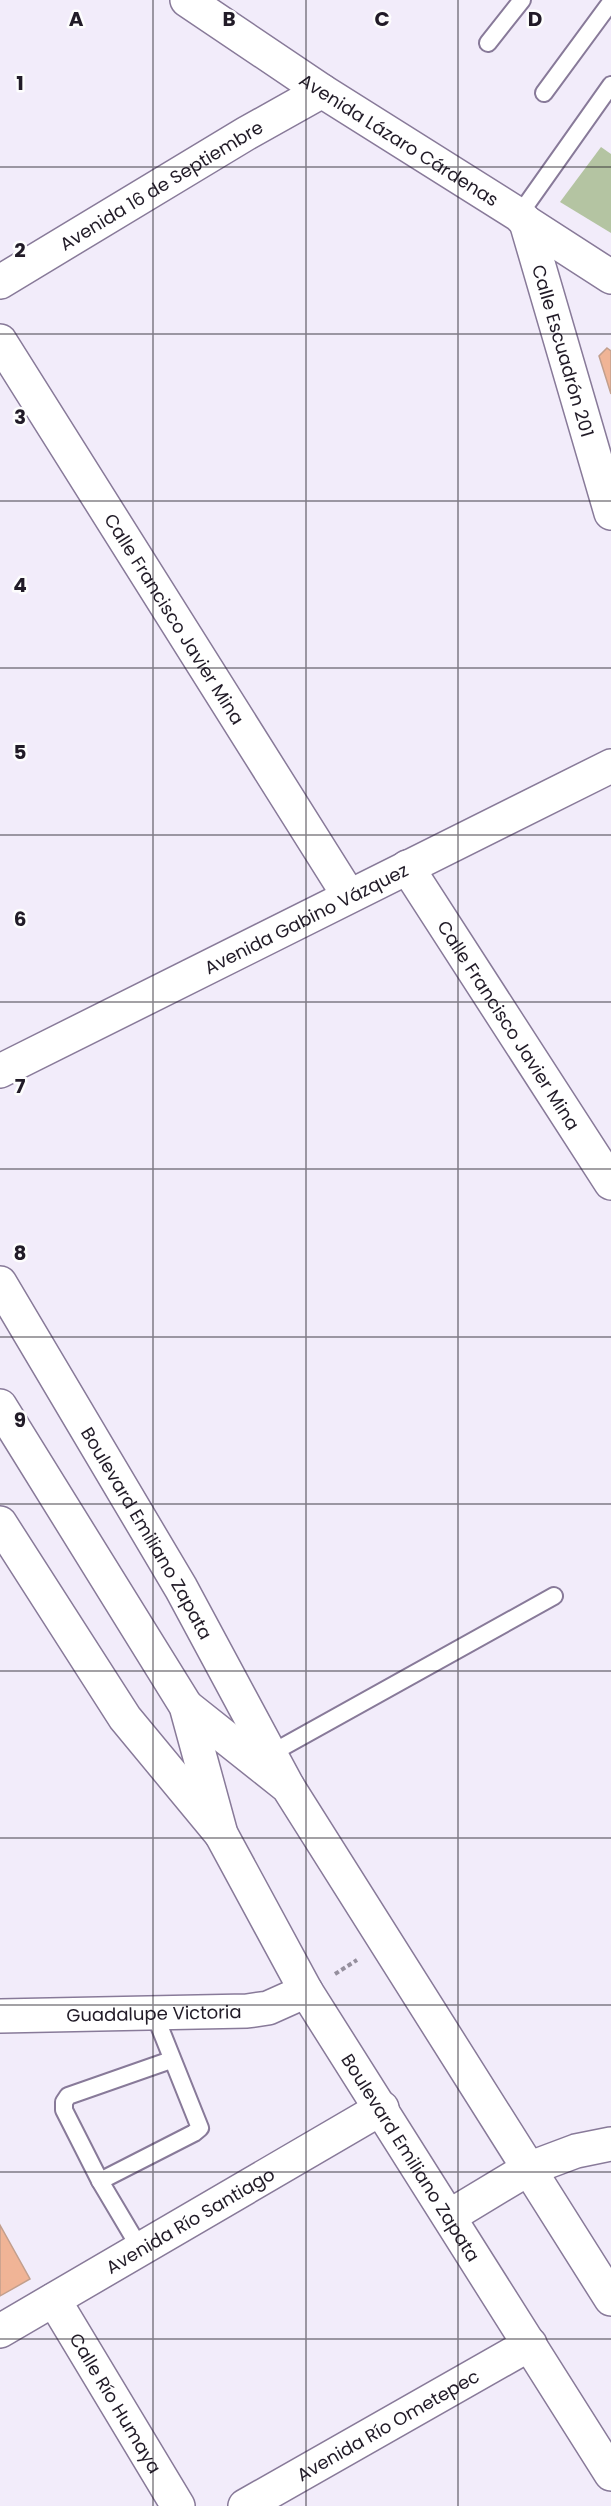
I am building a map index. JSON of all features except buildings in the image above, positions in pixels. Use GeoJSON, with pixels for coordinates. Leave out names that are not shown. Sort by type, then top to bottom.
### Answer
{"type":"FeatureCollection","features":[{"type":"Feature","properties":{"kind":"street","name":"Avenida Lázaro Cárdenas"},"geometry":{"type":"LineString","coordinates":[[203,5],[322,91],[611,277]]}},
{"type":"Feature","properties":{"kind":"street","name":"Avenida 16 de Septiembre"},"geometry":{"type":"LineString","coordinates":[[0,282],[247,133],[322,91]]}},
{"type":"Feature","properties":{"kind":"street","name":"Calle Escuadrón 201"},"geometry":{"type":"LineString","coordinates":[[522,218],[611,513]]}},
{"type":"Feature","properties":{"kind":"street","name":"Calle Francisco Javier Mina"},"geometry":{"type":"LineString","coordinates":[[0,341],[349,896]]}},
{"type":"Feature","properties":{"kind":"street","name":"Avenida Gabino Vázquez"},"geometry":{"type":"LineString","coordinates":[[0,1071],[611,766]]}},
{"type":"Feature","properties":{"kind":"street","name":"Calle Francisco Javier Mina"},"geometry":{"type":"LineString","coordinates":[[407,867],[611,1183]]}},
{"type":"Feature","properties":{"kind":"street","name":"Boulevard Emiliano Zapata"},"geometry":{"type":"LineString","coordinates":[[0,1283],[181,1588],[288,1786],[611,2299]]}},
{"type":"Feature","properties":{"kind":"street","name":"Boulevard Emiliano Zapata"},"geometry":{"type":"LineString","coordinates":[[0,1406],[186,1706],[221,1834]]}},
{"type":"Feature","properties":{"kind":"street","name":"Boulevard Emiliano Zapata"},"geometry":{"type":"LineString","coordinates":[[0,1523],[125,1718],[221,1834],[306,1991],[611,2474]]}},
{"type":"Feature","properties":{"kind":"street","name":"Boulevard Emiliano Zapata"},"geometry":{"type":"LineString","coordinates":[[186,1706],[288,1786]]}},
{"type":"Feature","properties":{"kind":"street","name":"Guadalupe Victoria"},"geometry":{"type":"LineString","coordinates":[[0,2016],[247,2011],[268,2007],[306,1991]]}},
{"type":"Feature","properties":{"kind":"street","name":"Avenida Río Santiago"},"geometry":{"type":"LineString","coordinates":[[0,2331],[382,2108]]}},
{"type":"Feature","properties":{"kind":"street"},"geometry":{"type":"LineString","coordinates":[[450,2216],[528,2169],[576,2151],[611,2144]]}},
{"type":"Feature","properties":{"kind":"street","name":"Calle Río Humaya"},"geometry":{"type":"LineString","coordinates":[[54,2300],[178,2506]]}},
{"type":"Feature","properties":{"kind":"street","name":"Avenida Río Ometepec"},"geometry":{"type":"LineString","coordinates":[[245,2506],[530,2344]]}},
{"type":"Feature","properties":{"kind":"lane"},"geometry":{"type":"LineString","coordinates":[[488,43],[522,0]]}},
{"type":"Feature","properties":{"kind":"lane"},"geometry":{"type":"LineString","coordinates":[[544,93],[611,1]]}},
{"type":"Feature","properties":{"kind":"lane"},"geometry":{"type":"LineString","coordinates":[[522,218],[611,85]]}},
{"type":"Feature","properties":{"kind":"lane"},"geometry":{"type":"LineString","coordinates":[[270,1754],[554,1596]]}},
{"type":"Feature","properties":{"kind":"lane"},"geometry":{"type":"LineString","coordinates":[[100,2181],[200,2128],[154,2013]]}},
{"type":"Feature","properties":{"kind":"lane"},"geometry":{"type":"LineString","coordinates":[[141,2250],[100,2181],[64,2110],[64,2102],[68,2096],[171,2060]]}},
{"type":"Feature","properties":{"kind":"path"},"geometry":{"type":"LineString","coordinates":[[306,1991],[386,1943]]}},
{"type":"Feature","properties":{"kind":"green space"},"geometry":{"type":"Polygon","coordinates":[[[601,147],[611,154],[611,233],[560,202],[601,147]]]}}]}
